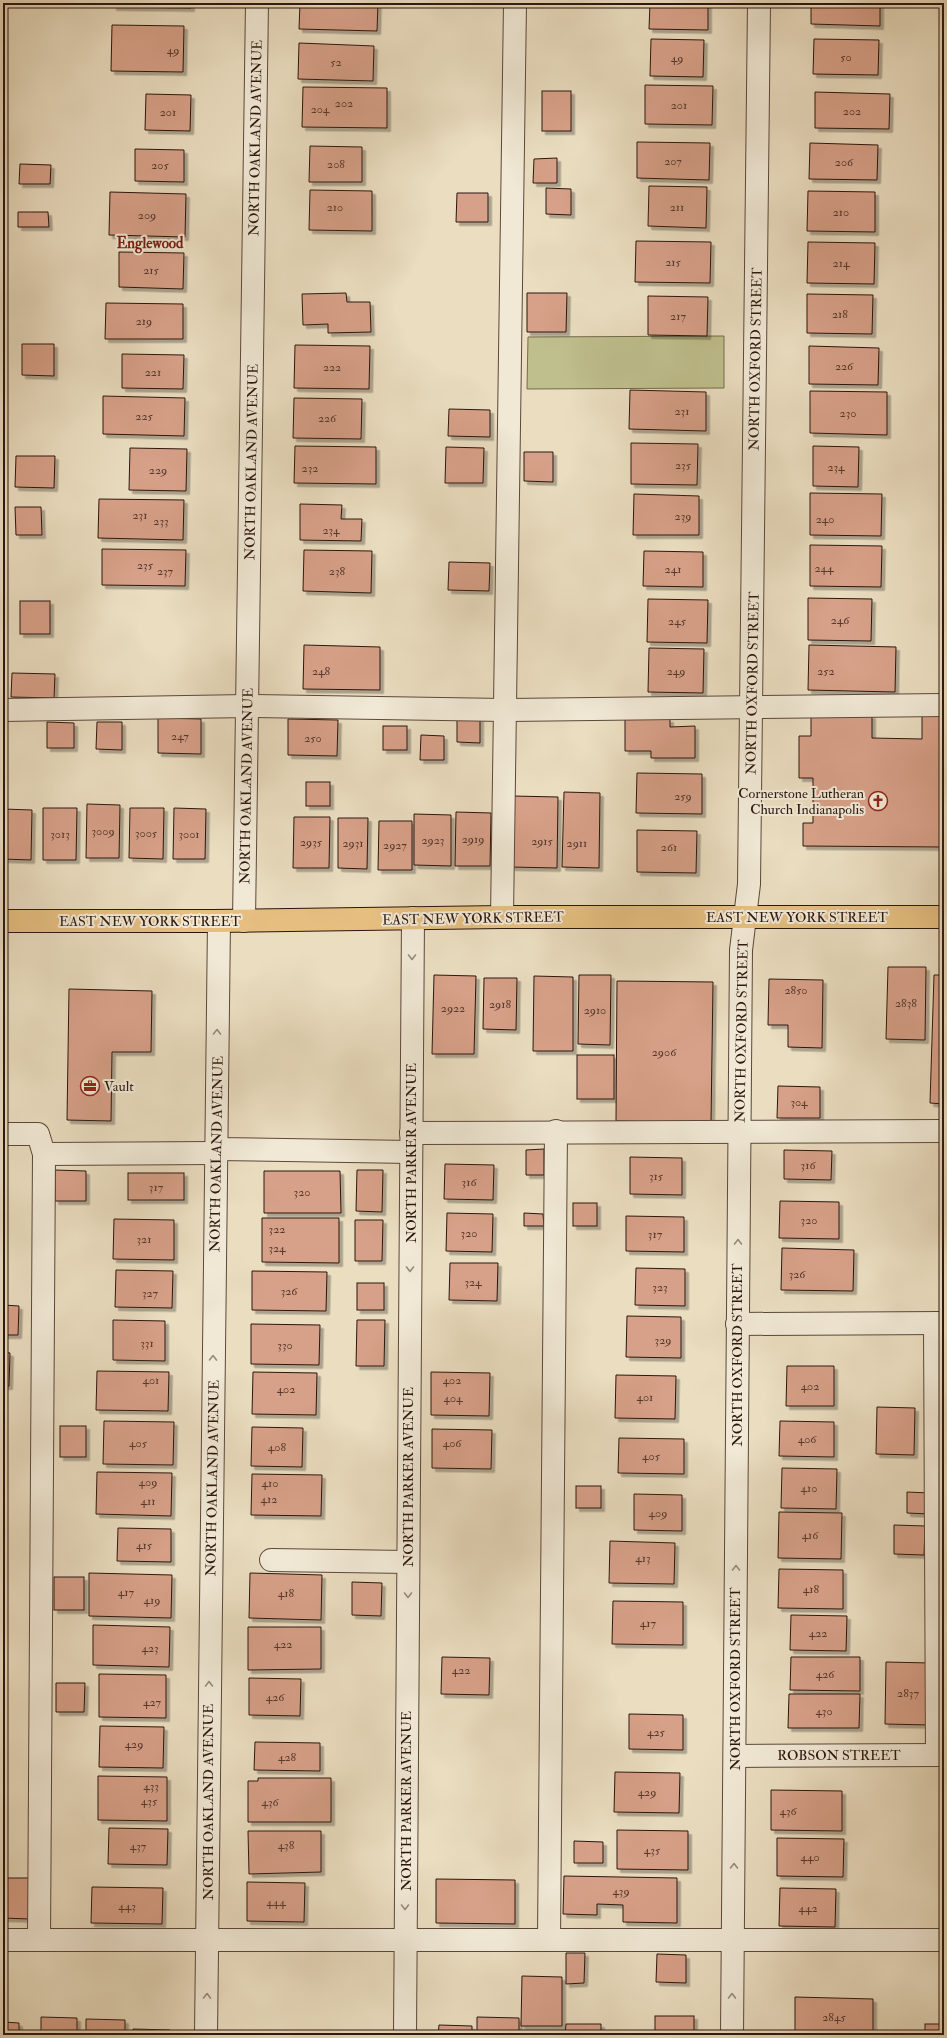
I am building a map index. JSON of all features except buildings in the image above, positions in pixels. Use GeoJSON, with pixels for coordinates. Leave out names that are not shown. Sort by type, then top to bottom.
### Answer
{"type":"FeatureCollection","features":[{"type":"Feature","properties":{"kind":"main road","name":"EAST NEW YORK STREET"},"geometry":{"type":"LineString","coordinates":[[3,921],[244,921],[502,917],[944,917]]}},
{"type":"Feature","properties":{"kind":"street","name":"NORTH OAKLAND AVENUE"},"geometry":{"type":"LineString","coordinates":[[244,921],[257,3]]}},
{"type":"Feature","properties":{"kind":"street"},"geometry":{"type":"LineString","coordinates":[[502,917],[515,3]]}},
{"type":"Feature","properties":{"kind":"street","name":"NORTH OXFORD STREET"},"geometry":{"type":"LineString","coordinates":[[732,2035],[741,950],[749,884],[759,3]]}},
{"type":"Feature","properties":{"kind":"street"},"geometry":{"type":"LineString","coordinates":[[3,710],[248,706],[504,710],[944,705]]}},
{"type":"Feature","properties":{"kind":"street","name":"NORTH PARKER AVENUE"},"geometry":{"type":"LineString","coordinates":[[405,2035],[413,918]]}},
{"type":"Feature","properties":{"kind":"street","name":"NORTH OAKLAND AVENUE"},"geometry":{"type":"LineString","coordinates":[[206,2035],[219,921]]}},
{"type":"Feature","properties":{"kind":"street"},"geometry":{"type":"LineString","coordinates":[[549,1940],[556,1131]]}},
{"type":"Feature","properties":{"kind":"street"},"geometry":{"type":"LineString","coordinates":[[44,1154],[216,1151],[411,1142],[556,1131],[944,1131]]}},
{"type":"Feature","properties":{"kind":"street"},"geometry":{"type":"LineString","coordinates":[[3,1134],[38,1134],[44,1154],[39,1940]]}},
{"type":"Feature","properties":{"kind":"street"},"geometry":{"type":"LineString","coordinates":[[737,1324],[939,1323],[941,1755]]}},
{"type":"Feature","properties":{"kind":"street"},"geometry":{"type":"LineString","coordinates":[[271,1560],[408,1562]]}},
{"type":"Feature","properties":{"kind":"street","name":"ROBSON STREET"},"geometry":{"type":"LineString","coordinates":[[735,1756],[941,1755]]}},
{"type":"Feature","properties":{"kind":"street"},"geometry":{"type":"LineString","coordinates":[[3,1940],[944,1940]]}},
{"type":"Feature","properties":{"kind":"green space"},"geometry":{"type":"Polygon","coordinates":[[[724,336],[724,388],[527,389],[528,337],[724,336]]]}},
{"type":"Feature","properties":{"kind":"place","name":"Cornerstone Lutheran Church Indianapolis"},"geometry":{"type":"Point","coordinates":[878,801]}},
{"type":"Feature","properties":{"kind":"place","name":"Vault"},"geometry":{"type":"Point","coordinates":[90,1086]}},
{"type":"Feature","properties":{"kind":"district","name":"Englewood"},"geometry":{"type":"Point","coordinates":[150,243]}}]}
